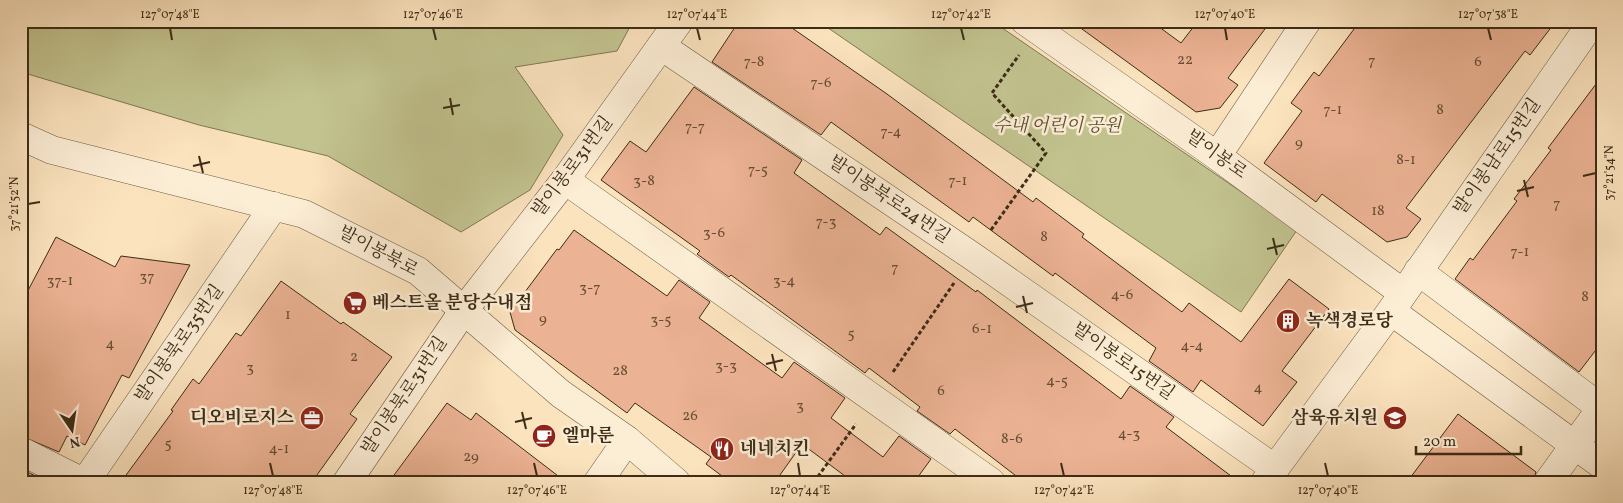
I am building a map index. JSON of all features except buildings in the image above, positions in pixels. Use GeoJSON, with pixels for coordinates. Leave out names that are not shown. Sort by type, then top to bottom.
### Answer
{"type":"FeatureCollection","features":[{"type":"Feature","properties":{"kind":"street","name":"발이봉로31번길"},"geometry":{"type":"LineString","coordinates":[[464,310],[565,180],[679,21]]}},
{"type":"Feature","properties":{"kind":"street"},"geometry":{"type":"LineString","coordinates":[[1217,156],[1307,21]]}},
{"type":"Feature","properties":{"kind":"street","name":"발이봉남로15번길"},"geometry":{"type":"LineString","coordinates":[[1397,302],[1593,21]]}},
{"type":"Feature","properties":{"kind":"street","name":"발이봉로"},"geometry":{"type":"LineString","coordinates":[[1035,24],[1217,156],[1574,446],[1602,465]]}},
{"type":"Feature","properties":{"kind":"street","name":"발이봉북로24번길"},"geometry":{"type":"LineString","coordinates":[[661,46],[972,256]]}},
{"type":"Feature","properties":{"kind":"street","name":"발이봉북로"},"geometry":{"type":"LineString","coordinates":[[21,136],[52,150],[304,214],[418,271],[561,394],[626,440],[676,482]]}},
{"type":"Feature","properties":{"kind":"street"},"geometry":{"type":"LineString","coordinates":[[565,180],[991,482]]}},
{"type":"Feature","properties":{"kind":"street","name":"발이봉북로35번길"},"geometry":{"type":"LineString","coordinates":[[21,451],[84,482],[274,206]]}},
{"type":"Feature","properties":{"kind":"street","name":"발이봉로15번길"},"geometry":{"type":"LineString","coordinates":[[972,256],[1270,475],[1397,302]]}},
{"type":"Feature","properties":{"kind":"street"},"geometry":{"type":"LineString","coordinates":[[1418,271],[1601,407],[1548,482]]}},
{"type":"Feature","properties":{"kind":"street","name":"발이봉북로31번길"},"geometry":{"type":"LineString","coordinates":[[347,482],[464,310]]}},
{"type":"Feature","properties":{"kind":"street"},"geometry":{"type":"LineString","coordinates":[[598,482],[626,440]]}},
{"type":"Feature","properties":{"kind":"path"},"geometry":{"type":"LineString","coordinates":[[814,482],[874,400],[972,256],[1046,153],[992,93],[1035,24]]}},
{"type":"Feature","properties":{"kind":"green space"},"geometry":{"type":"Polygon","coordinates":[[[21,21],[633,21],[617,51],[515,67],[563,135],[530,190],[461,232],[328,156],[199,125],[21,72],[21,21]]]}},
{"type":"Feature","properties":{"kind":"green space","name":"수내 어린이 공원"},"geometry":{"type":"Polygon","coordinates":[[[818,21],[992,21],[1297,230],[1241,312],[818,21]]]}},
{"type":"Feature","properties":{"kind":"place","name":"베스트올 분당수내점"},"geometry":{"type":"Point","coordinates":[355,303]}},
{"type":"Feature","properties":{"kind":"place","name":"녹색경로당"},"geometry":{"type":"Point","coordinates":[1288,321]}},
{"type":"Feature","properties":{"kind":"place","name":"디오비로지스"},"geometry":{"type":"Point","coordinates":[312,418]}},
{"type":"Feature","properties":{"kind":"place","name":"삼육유치원"},"geometry":{"type":"Point","coordinates":[1395,418]}},
{"type":"Feature","properties":{"kind":"place","name":"엘마룬"},"geometry":{"type":"Point","coordinates":[544,436]}},
{"type":"Feature","properties":{"kind":"place","name":"네네치킨"},"geometry":{"type":"Point","coordinates":[722,449]}}]}
